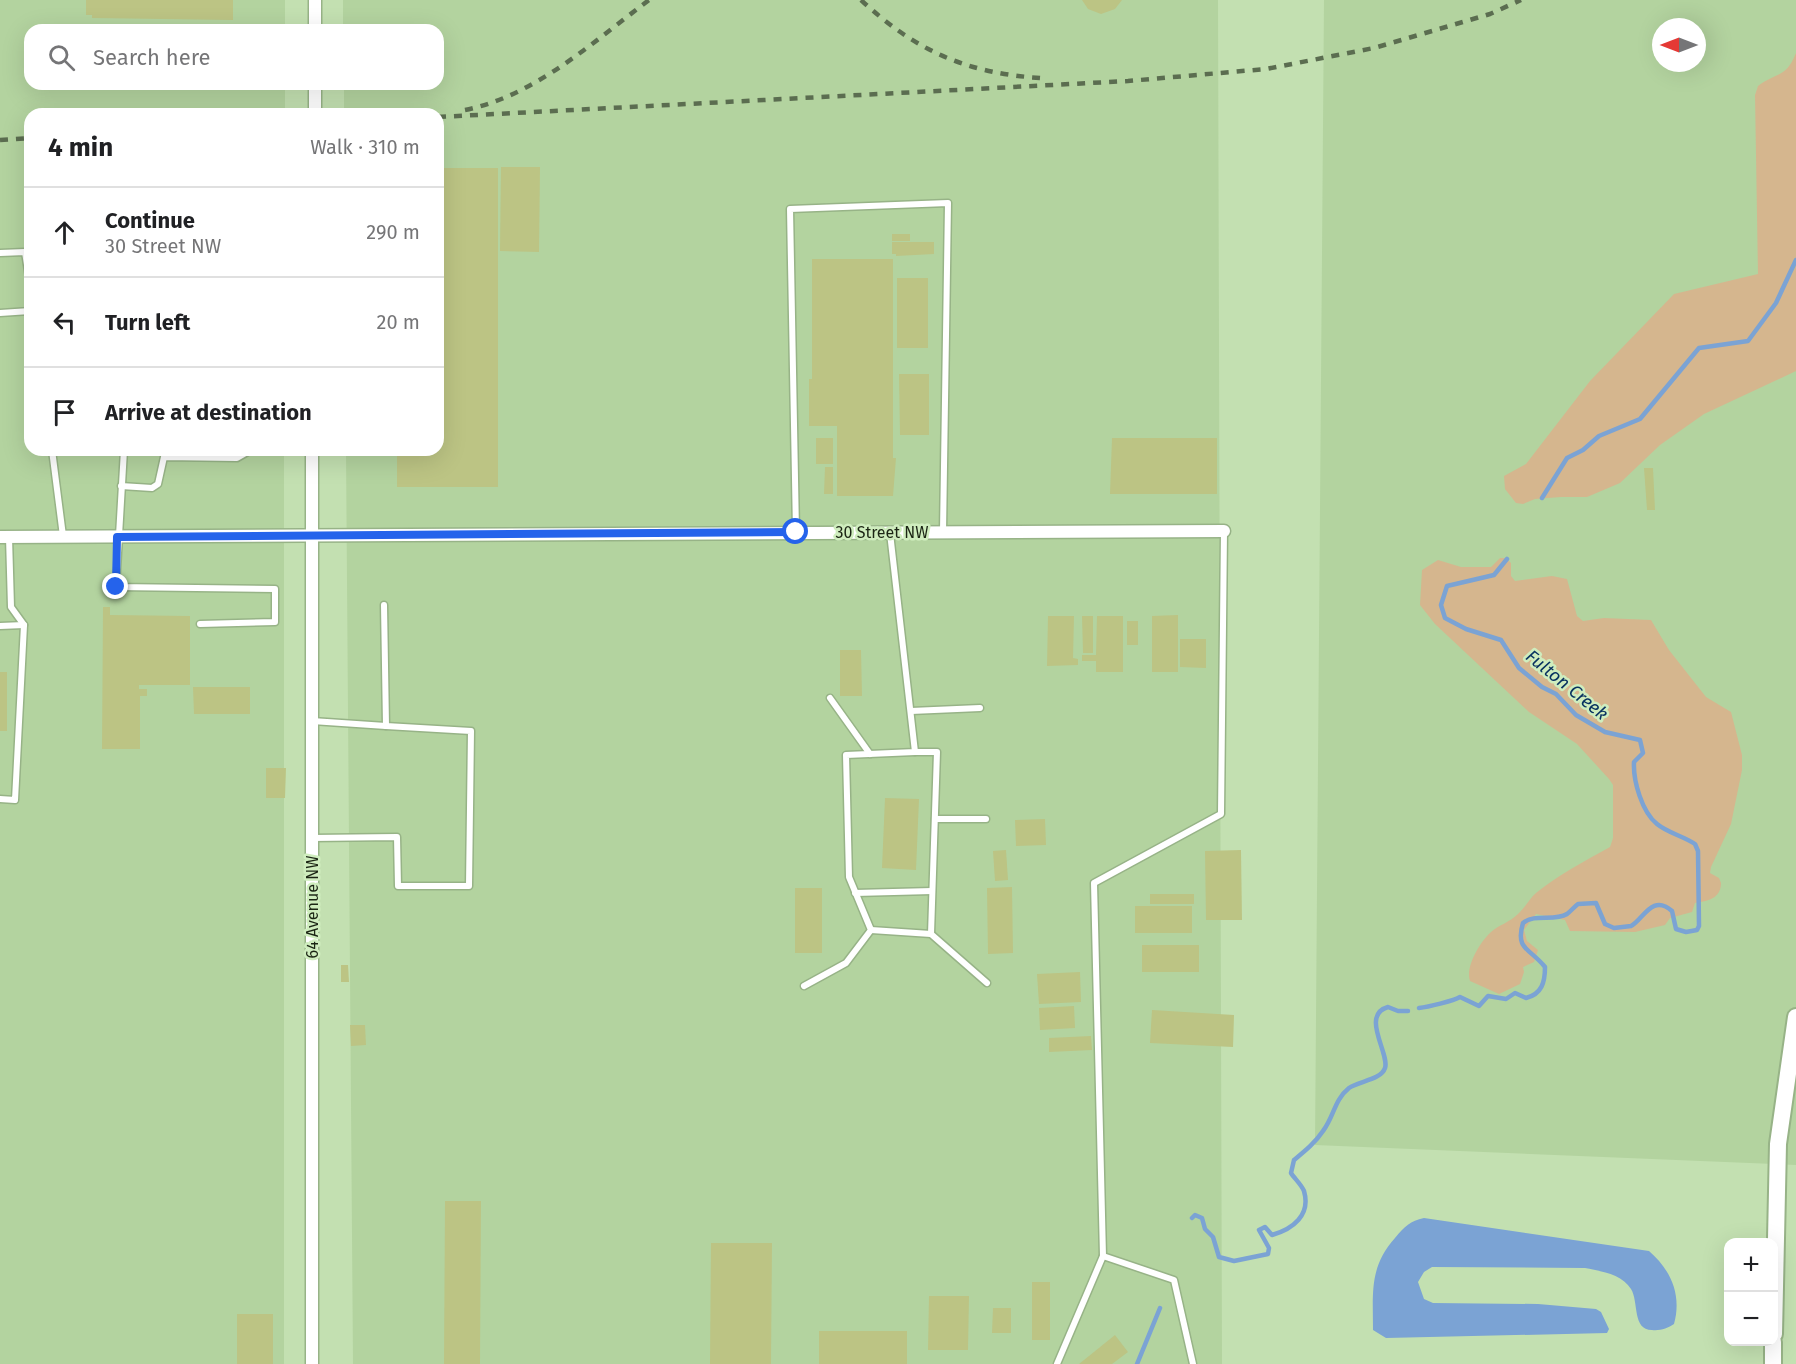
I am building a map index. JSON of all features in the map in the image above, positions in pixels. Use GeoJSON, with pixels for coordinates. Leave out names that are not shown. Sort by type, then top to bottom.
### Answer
{"type":"FeatureCollection","features":[{"type":"Feature","properties":{"kind":"street"},"geometry":{"type":"LineString","coordinates":[[315,0],[315,24]]}},
{"type":"Feature","properties":{"kind":"street"},"geometry":{"type":"LineString","coordinates":[[315,90],[315,108]]}},
{"type":"Feature","properties":{"kind":"street","name":"64 Avenue NW"},"geometry":{"type":"LineString","coordinates":[[312,456],[312,1364]]}},
{"type":"Feature","properties":{"kind":"street","name":"30 Street NW"},"geometry":{"type":"LineString","coordinates":[[5,536],[1224,531]]}},
{"type":"Feature","properties":{"kind":"street"},"geometry":{"type":"LineString","coordinates":[[1774,1292],[1778,1143],[1796,1017]]}},
{"type":"Feature","properties":{"kind":"street"},"geometry":{"type":"LineString","coordinates":[[1773,1346],[1773,1364]]}},
{"type":"Feature","properties":{"kind":"lane"},"geometry":{"type":"LineString","coordinates":[[796,532],[790,209],[948,203],[943,532]]}},
{"type":"Feature","properties":{"kind":"lane"},"geometry":{"type":"LineString","coordinates":[[0,253],[24,252]]}},
{"type":"Feature","properties":{"kind":"lane"},"geometry":{"type":"LineString","coordinates":[[0,313],[24,311]]}},
{"type":"Feature","properties":{"kind":"lane"},"geometry":{"type":"LineString","coordinates":[[53,456],[63,536]]}},
{"type":"Feature","properties":{"kind":"lane"},"geometry":{"type":"LineString","coordinates":[[124,456],[117,537],[116,587],[275,589],[275,622],[200,624]]}},
{"type":"Feature","properties":{"kind":"lane"},"geometry":{"type":"LineString","coordinates":[[122,486],[152,488],[158,484],[163,456]]}},
{"type":"Feature","properties":{"kind":"lane"},"geometry":{"type":"LineString","coordinates":[[200,456],[237,458],[240,456]]}},
{"type":"Feature","properties":{"kind":"lane"},"geometry":{"type":"LineString","coordinates":[[1057,1364],[1103,1256],[1094,884],[1221,814],[1224,531]]}},
{"type":"Feature","properties":{"kind":"lane"},"geometry":{"type":"LineString","coordinates":[[890,532],[915,752]]}},
{"type":"Feature","properties":{"kind":"lane"},"geometry":{"type":"LineString","coordinates":[[0,799],[15,800],[24,625],[11,607],[5,536]]}},
{"type":"Feature","properties":{"kind":"lane"},"geometry":{"type":"LineString","coordinates":[[384,605],[386,726]]}},
{"type":"Feature","properties":{"kind":"lane"},"geometry":{"type":"LineString","coordinates":[[0,626],[24,625]]}},
{"type":"Feature","properties":{"kind":"lane"},"geometry":{"type":"LineString","coordinates":[[830,698],[870,754]]}},
{"type":"Feature","properties":{"kind":"lane"},"geometry":{"type":"LineString","coordinates":[[910,711],[981,708]]}},
{"type":"Feature","properties":{"kind":"lane"},"geometry":{"type":"LineString","coordinates":[[312,721],[471,731],[469,886],[398,886],[397,837],[312,838]]}},
{"type":"Feature","properties":{"kind":"lane"},"geometry":{"type":"LineString","coordinates":[[871,930],[849,877],[846,755],[937,752],[931,934]]}},
{"type":"Feature","properties":{"kind":"lane"},"geometry":{"type":"LineString","coordinates":[[935,819],[986,819]]}},
{"type":"Feature","properties":{"kind":"lane"},"geometry":{"type":"LineString","coordinates":[[855,893],[932,891]]}},
{"type":"Feature","properties":{"kind":"lane"},"geometry":{"type":"LineString","coordinates":[[871,930],[931,934],[987,983]]}},
{"type":"Feature","properties":{"kind":"lane"},"geometry":{"type":"LineString","coordinates":[[804,986],[846,963],[871,930]]}},
{"type":"Feature","properties":{"kind":"lane"},"geometry":{"type":"LineString","coordinates":[[1103,1256],[1174,1280],[1193,1364]]}},
{"type":"Feature","properties":{"kind":"shaded area"},"geometry":{"type":"Polygon","coordinates":[[[0,0],[285,0],[285,24],[24,24],[24,90],[285,90],[285,108],[24,108],[24,456],[284,456],[284,1364],[0,1364],[0,0]]]}},
{"type":"Feature","properties":{"kind":"shaded area"},"geometry":{"type":"Polygon","coordinates":[[[343,0],[1218,0],[1222,1364],[353,1364],[346,456],[444,456],[444,108],[344,108],[344,90],[444,90],[444,24],[343,24],[343,0]]]}},
{"type":"Feature","properties":{"kind":"shaded area"},"geometry":{"type":"Polygon","coordinates":[[[1324,0],[1796,0],[1796,1165],[1315,1145],[1324,0]]]}},
{"type":"Feature","properties":{"kind":"shaded area"},"geometry":{"type":"Polygon","coordinates":[[[1796,53],[1796,371],[1704,414],[1660,445],[1620,483],[1587,497],[1535,499],[1523,504],[1516,503],[1505,489],[1504,476],[1526,464],[1590,381],[1674,294],[1758,274],[1755,95],[1758,86],[1789,67],[1796,53]]]}},
{"type":"Feature","properties":{"kind":"shaded area"},"geometry":{"type":"Polygon","coordinates":[[[1500,558],[1506,558],[1511,563],[1511,576],[1515,581],[1552,576],[1567,579],[1577,616],[1583,621],[1604,618],[1651,620],[1669,650],[1706,697],[1731,712],[1742,755],[1742,770],[1731,824],[1711,867],[1710,873],[1719,878],[1721,883],[1716,896],[1695,903],[1692,912],[1670,918],[1665,925],[1635,932],[1570,931],[1565,920],[1536,914],[1524,930],[1527,941],[1538,950],[1534,962],[1523,967],[1524,972],[1520,984],[1499,994],[1470,981],[1469,975],[1474,955],[1482,942],[1494,930],[1518,914],[1544,886],[1610,847],[1613,838],[1613,785],[1609,779],[1577,744],[1529,712],[1435,624],[1420,605],[1422,570],[1438,560],[1461,567],[1491,567],[1500,558]]]}},
{"type":"Feature","properties":{"kind":"water"},"geometry":{"type":"Polygon","coordinates":[[[1424,1218],[1649,1251],[1663,1266],[1673,1284],[1677,1303],[1674,1324],[1661,1330],[1646,1329],[1641,1325],[1633,1294],[1627,1284],[1610,1274],[1597,1270],[1432,1267],[1424,1272],[1418,1282],[1424,1299],[1433,1303],[1538,1304],[1596,1309],[1601,1312],[1609,1329],[1607,1333],[1386,1338],[1373,1330],[1373,1292],[1377,1270],[1387,1249],[1402,1230],[1411,1222],[1424,1218]]]}},
{"type":"Feature","properties":{"kind":"building"},"geometry":{"type":"Polygon","coordinates":[[[86,0],[233,0],[233,20],[92,18],[92,15],[86,15],[86,0]]]}},
{"type":"Feature","properties":{"kind":"building"},"geometry":{"type":"Polygon","coordinates":[[[1082,0],[1122,0],[1115,9],[1101,14],[1088,9],[1082,0]]]}},
{"type":"Feature","properties":{"kind":"building"},"geometry":{"type":"Polygon","coordinates":[[[501,167],[540,167],[539,252],[500,251],[501,167]]]}},
{"type":"Feature","properties":{"kind":"building"},"geometry":{"type":"Polygon","coordinates":[[[444,168],[498,168],[498,487],[397,487],[397,456],[444,456],[444,168]]]}},
{"type":"Feature","properties":{"kind":"building"},"geometry":{"type":"Polygon","coordinates":[[[892,234],[910,234],[910,241],[892,241],[892,234]]]}},
{"type":"Feature","properties":{"kind":"building"},"geometry":{"type":"Polygon","coordinates":[[[892,242],[934,242],[934,254],[896,256],[892,254],[892,242]]]}},
{"type":"Feature","properties":{"kind":"building"},"geometry":{"type":"Polygon","coordinates":[[[812,259],[893,259],[893,458],[896,458],[893,496],[837,496],[837,426],[809,426],[809,379],[812,379],[812,259]]]}},
{"type":"Feature","properties":{"kind":"building"},"geometry":{"type":"Polygon","coordinates":[[[897,278],[928,278],[928,348],[897,348],[897,278]]]}},
{"type":"Feature","properties":{"kind":"building"},"geometry":{"type":"Polygon","coordinates":[[[899,374],[929,374],[929,435],[900,435],[899,374]]]}},
{"type":"Feature","properties":{"kind":"building"},"geometry":{"type":"Polygon","coordinates":[[[816,438],[833,438],[833,464],[816,464],[816,438]]]}},
{"type":"Feature","properties":{"kind":"building"},"geometry":{"type":"Polygon","coordinates":[[[1112,438],[1217,438],[1217,494],[1110,494],[1112,438]]]}},
{"type":"Feature","properties":{"kind":"building"},"geometry":{"type":"Polygon","coordinates":[[[825,467],[833,467],[833,494],[824,494],[825,467]]]}},
{"type":"Feature","properties":{"kind":"building"},"geometry":{"type":"Polygon","coordinates":[[[1644,468],[1653,468],[1655,510],[1647,510],[1644,468]]]}},
{"type":"Feature","properties":{"kind":"building"},"geometry":{"type":"Polygon","coordinates":[[[103,607],[110,607],[110,615],[190,616],[190,685],[139,685],[139,689],[147,689],[147,696],[140,696],[140,749],[102,749],[103,607]]]}},
{"type":"Feature","properties":{"kind":"building"},"geometry":{"type":"Polygon","coordinates":[[[1178,615],[1178,672],[1152,672],[1152,616],[1178,615]]]}},
{"type":"Feature","properties":{"kind":"building"},"geometry":{"type":"Polygon","coordinates":[[[1048,616],[1074,616],[1073,658],[1078,659],[1078,665],[1047,666],[1048,616]]]}},
{"type":"Feature","properties":{"kind":"building"},"geometry":{"type":"Polygon","coordinates":[[[1082,616],[1093,616],[1093,653],[1083,653],[1082,616]]]}},
{"type":"Feature","properties":{"kind":"building"},"geometry":{"type":"Polygon","coordinates":[[[1097,616],[1123,616],[1123,672],[1096,672],[1096,661],[1082,661],[1082,655],[1096,655],[1097,616]]]}},
{"type":"Feature","properties":{"kind":"building"},"geometry":{"type":"Polygon","coordinates":[[[1127,621],[1138,621],[1138,645],[1127,645],[1127,621]]]}},
{"type":"Feature","properties":{"kind":"building"},"geometry":{"type":"Polygon","coordinates":[[[1180,639],[1206,639],[1206,668],[1180,667],[1180,639]]]}},
{"type":"Feature","properties":{"kind":"building"},"geometry":{"type":"Polygon","coordinates":[[[840,650],[861,650],[862,696],[840,696],[840,650]]]}},
{"type":"Feature","properties":{"kind":"building"},"geometry":{"type":"Polygon","coordinates":[[[0,672],[7,672],[7,731],[0,731],[0,672]]]}},
{"type":"Feature","properties":{"kind":"building"},"geometry":{"type":"Polygon","coordinates":[[[193,687],[250,687],[250,714],[194,714],[193,687]]]}},
{"type":"Feature","properties":{"kind":"building"},"geometry":{"type":"Polygon","coordinates":[[[266,768],[286,768],[285,798],[266,798],[266,768]]]}},
{"type":"Feature","properties":{"kind":"building"},"geometry":{"type":"Polygon","coordinates":[[[885,798],[919,799],[916,870],[882,868],[885,798]]]}},
{"type":"Feature","properties":{"kind":"building"},"geometry":{"type":"Polygon","coordinates":[[[1045,819],[1046,845],[1016,846],[1015,820],[1045,819]]]}},
{"type":"Feature","properties":{"kind":"building"},"geometry":{"type":"Polygon","coordinates":[[[1006,850],[1008,880],[995,881],[993,851],[1006,850]]]}},
{"type":"Feature","properties":{"kind":"building"},"geometry":{"type":"Polygon","coordinates":[[[1241,850],[1242,920],[1206,920],[1205,851],[1241,850]]]}},
{"type":"Feature","properties":{"kind":"building"},"geometry":{"type":"Polygon","coordinates":[[[1012,887],[1013,953],[988,954],[987,888],[1012,887]]]}},
{"type":"Feature","properties":{"kind":"building"},"geometry":{"type":"Polygon","coordinates":[[[795,888],[822,888],[822,953],[795,953],[795,888]]]}},
{"type":"Feature","properties":{"kind":"building"},"geometry":{"type":"Polygon","coordinates":[[[1150,894],[1194,894],[1194,904],[1150,904],[1150,894]]]}},
{"type":"Feature","properties":{"kind":"building"},"geometry":{"type":"Polygon","coordinates":[[[1135,906],[1192,906],[1192,933],[1135,933],[1135,906]]]}},
{"type":"Feature","properties":{"kind":"building"},"geometry":{"type":"Polygon","coordinates":[[[1142,945],[1199,945],[1199,972],[1142,972],[1142,945]]]}},
{"type":"Feature","properties":{"kind":"building"},"geometry":{"type":"Polygon","coordinates":[[[341,965],[348,965],[349,982],[341,982],[341,965]]]}},
{"type":"Feature","properties":{"kind":"building"},"geometry":{"type":"Polygon","coordinates":[[[1080,972],[1081,1002],[1039,1004],[1037,974],[1080,972]]]}},
{"type":"Feature","properties":{"kind":"building"},"geometry":{"type":"Polygon","coordinates":[[[1074,1006],[1075,1028],[1040,1030],[1039,1008],[1074,1006]]]}},
{"type":"Feature","properties":{"kind":"building"},"geometry":{"type":"Polygon","coordinates":[[[1152,1010],[1234,1015],[1233,1047],[1150,1043],[1152,1010]]]}},
{"type":"Feature","properties":{"kind":"building"},"geometry":{"type":"Polygon","coordinates":[[[350,1025],[365,1025],[366,1045],[351,1046],[350,1025]]]}},
{"type":"Feature","properties":{"kind":"building"},"geometry":{"type":"Polygon","coordinates":[[[1091,1036],[1092,1050],[1049,1052],[1049,1038],[1091,1036]]]}},
{"type":"Feature","properties":{"kind":"building"},"geometry":{"type":"Polygon","coordinates":[[[445,1201],[481,1201],[480,1364],[444,1364],[445,1201]]]}},
{"type":"Feature","properties":{"kind":"building"},"geometry":{"type":"Polygon","coordinates":[[[711,1243],[772,1243],[771,1364],[710,1364],[711,1243]]]}},
{"type":"Feature","properties":{"kind":"building"},"geometry":{"type":"Polygon","coordinates":[[[1032,1282],[1050,1282],[1050,1340],[1032,1340],[1032,1282]]]}},
{"type":"Feature","properties":{"kind":"building"},"geometry":{"type":"Polygon","coordinates":[[[929,1296],[969,1296],[968,1350],[928,1350],[929,1296]]]}},
{"type":"Feature","properties":{"kind":"building"},"geometry":{"type":"Polygon","coordinates":[[[993,1308],[1011,1308],[1011,1333],[992,1333],[993,1308]]]}},
{"type":"Feature","properties":{"kind":"building"},"geometry":{"type":"Polygon","coordinates":[[[237,1314],[273,1314],[273,1364],[237,1364],[237,1314]]]}},
{"type":"Feature","properties":{"kind":"building"},"geometry":{"type":"Polygon","coordinates":[[[819,1331],[907,1331],[907,1364],[819,1364],[819,1331]]]}},
{"type":"Feature","properties":{"kind":"building"},"geometry":{"type":"Polygon","coordinates":[[[1115,1335],[1128,1352],[1112,1364],[1079,1364],[1115,1335]]]}},
{"type":"Feature","properties":{"kind":"waterway","name":"Fulton Creek"},"geometry":{"type":"LineString","coordinates":[[1542,498],[1567,458],[1583,450],[1599,436],[1640,419],[1699,348],[1748,341],[1776,303],[1796,260]]}},
{"type":"Feature","properties":{"kind":"waterway","name":"Fulton Creek"},"geometry":{"type":"LineString","coordinates":[[1419,1008],[1460,997],[1479,1006],[1488,996],[1506,999],[1515,993],[1526,998],[1536,994],[1543,982],[1545,967],[1522,944],[1523,923],[1533,918],[1562,916],[1578,904],[1596,903],[1605,924],[1614,928],[1631,926],[1653,906],[1659,905],[1672,911],[1676,929],[1686,932],[1697,930],[1699,926],[1698,851],[1695,844],[1661,827],[1647,812],[1637,787],[1634,770],[1634,762],[1643,753],[1640,740],[1605,732],[1576,715],[1556,694],[1542,687],[1519,668],[1501,640],[1466,629],[1445,618],[1441,605],[1447,586],[1494,575],[1507,559]]}},
{"type":"Feature","properties":{"kind":"waterway","name":"Fulton Creek"},"geometry":{"type":"LineString","coordinates":[[1192,1218],[1195,1215],[1202,1218],[1205,1229],[1213,1237],[1219,1257],[1234,1261],[1268,1254],[1269,1248],[1259,1230],[1265,1227],[1272,1235],[1287,1229],[1298,1220],[1305,1207],[1304,1191],[1291,1173],[1294,1160],[1310,1147],[1327,1126],[1337,1103],[1349,1088],[1383,1072],[1384,1054],[1376,1026],[1376,1018],[1380,1011],[1388,1007],[1398,1011],[1408,1011]]}},
{"type":"Feature","properties":{"kind":"waterway","name":"Fulton Creek"},"geometry":{"type":"LineString","coordinates":[[1137,1364],[1160,1308]]}},
{"type":"Feature","properties":{"kind":"railway"},"geometry":{"type":"LineString","coordinates":[[465,110],[491,103],[539,80],[585,50],[649,0]]}},
{"type":"Feature","properties":{"kind":"railway"},"geometry":{"type":"LineString","coordinates":[[861,0],[902,33],[943,56],[989,71],[1040,78]]}},
{"type":"Feature","properties":{"kind":"railway"},"geometry":{"type":"LineString","coordinates":[[444,117],[1128,81],[1266,69],[1374,48],[1490,14],[1521,0]]}},
{"type":"Feature","properties":{"kind":"railway"},"geometry":{"type":"LineString","coordinates":[[0,140],[24,138]]}},
{"type":"Feature","properties":{"kind":"route"},"geometry":{"type":"LineString","coordinates":[[116,587],[117,537],[796,532]]}}]}
